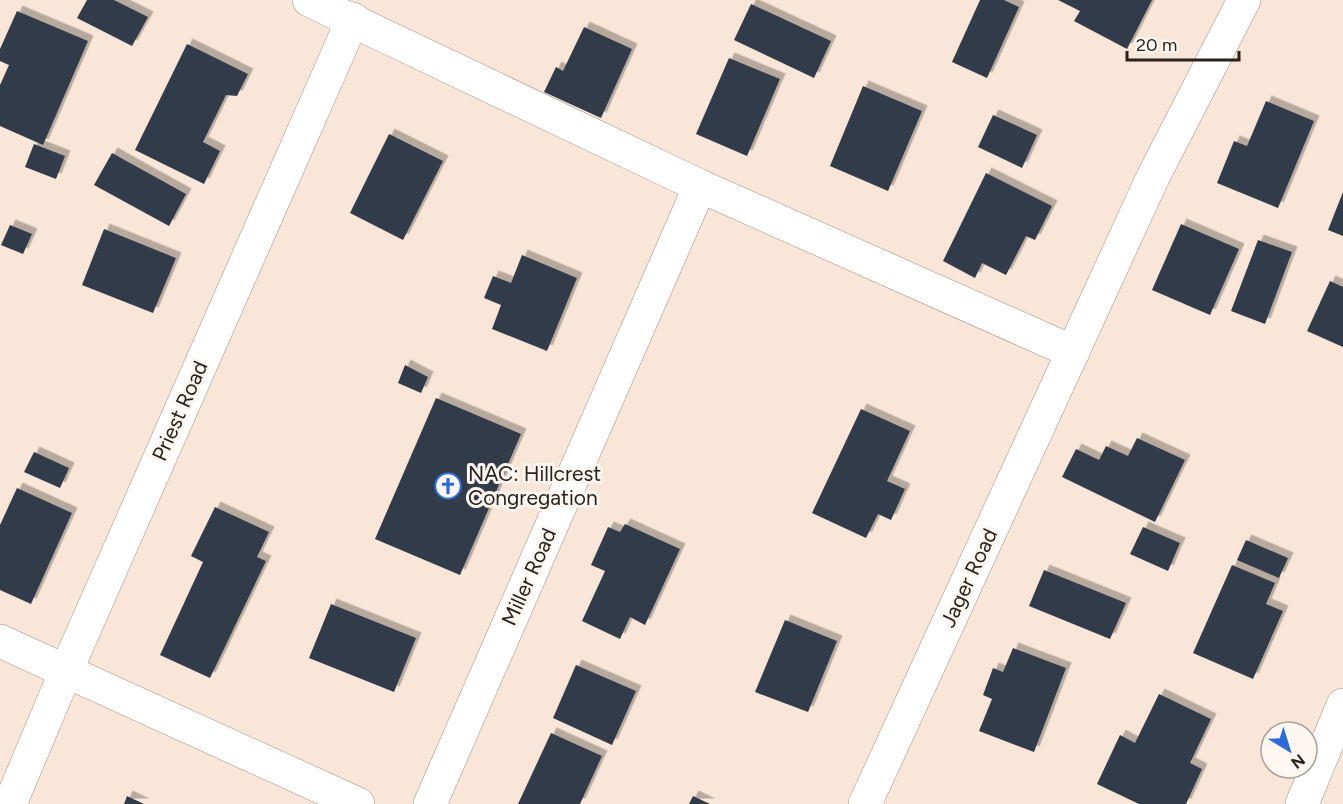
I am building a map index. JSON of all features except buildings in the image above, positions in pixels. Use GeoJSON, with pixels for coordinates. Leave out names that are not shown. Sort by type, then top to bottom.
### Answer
{"type":"FeatureCollection","features":[{"type":"Feature","properties":{"kind":"street"},"geometry":{"type":"LineString","coordinates":[[309,0],[700,186],[1073,352]]}},
{"type":"Feature","properties":{"kind":"street","name":"Jager Road"},"geometry":{"type":"LineString","coordinates":[[865,804],[1153,177],[1244,0]]}},
{"type":"Feature","properties":{"kind":"street","name":"Priest Road"},"geometry":{"type":"LineString","coordinates":[[10,804],[66,671],[353,20]]}},
{"type":"Feature","properties":{"kind":"street","name":"Miller Road"},"geometry":{"type":"LineString","coordinates":[[430,804],[700,186]]}},
{"type":"Feature","properties":{"kind":"street"},"geometry":{"type":"LineString","coordinates":[[0,641],[358,804]]}},
{"type":"Feature","properties":{"kind":"street"},"geometry":{"type":"LineString","coordinates":[[1302,804],[1343,705]]}},
{"type":"Feature","properties":{"kind":"place","name":"NAC: Hillcrest Congregation"},"geometry":{"type":"Point","coordinates":[448,486]}}]}
